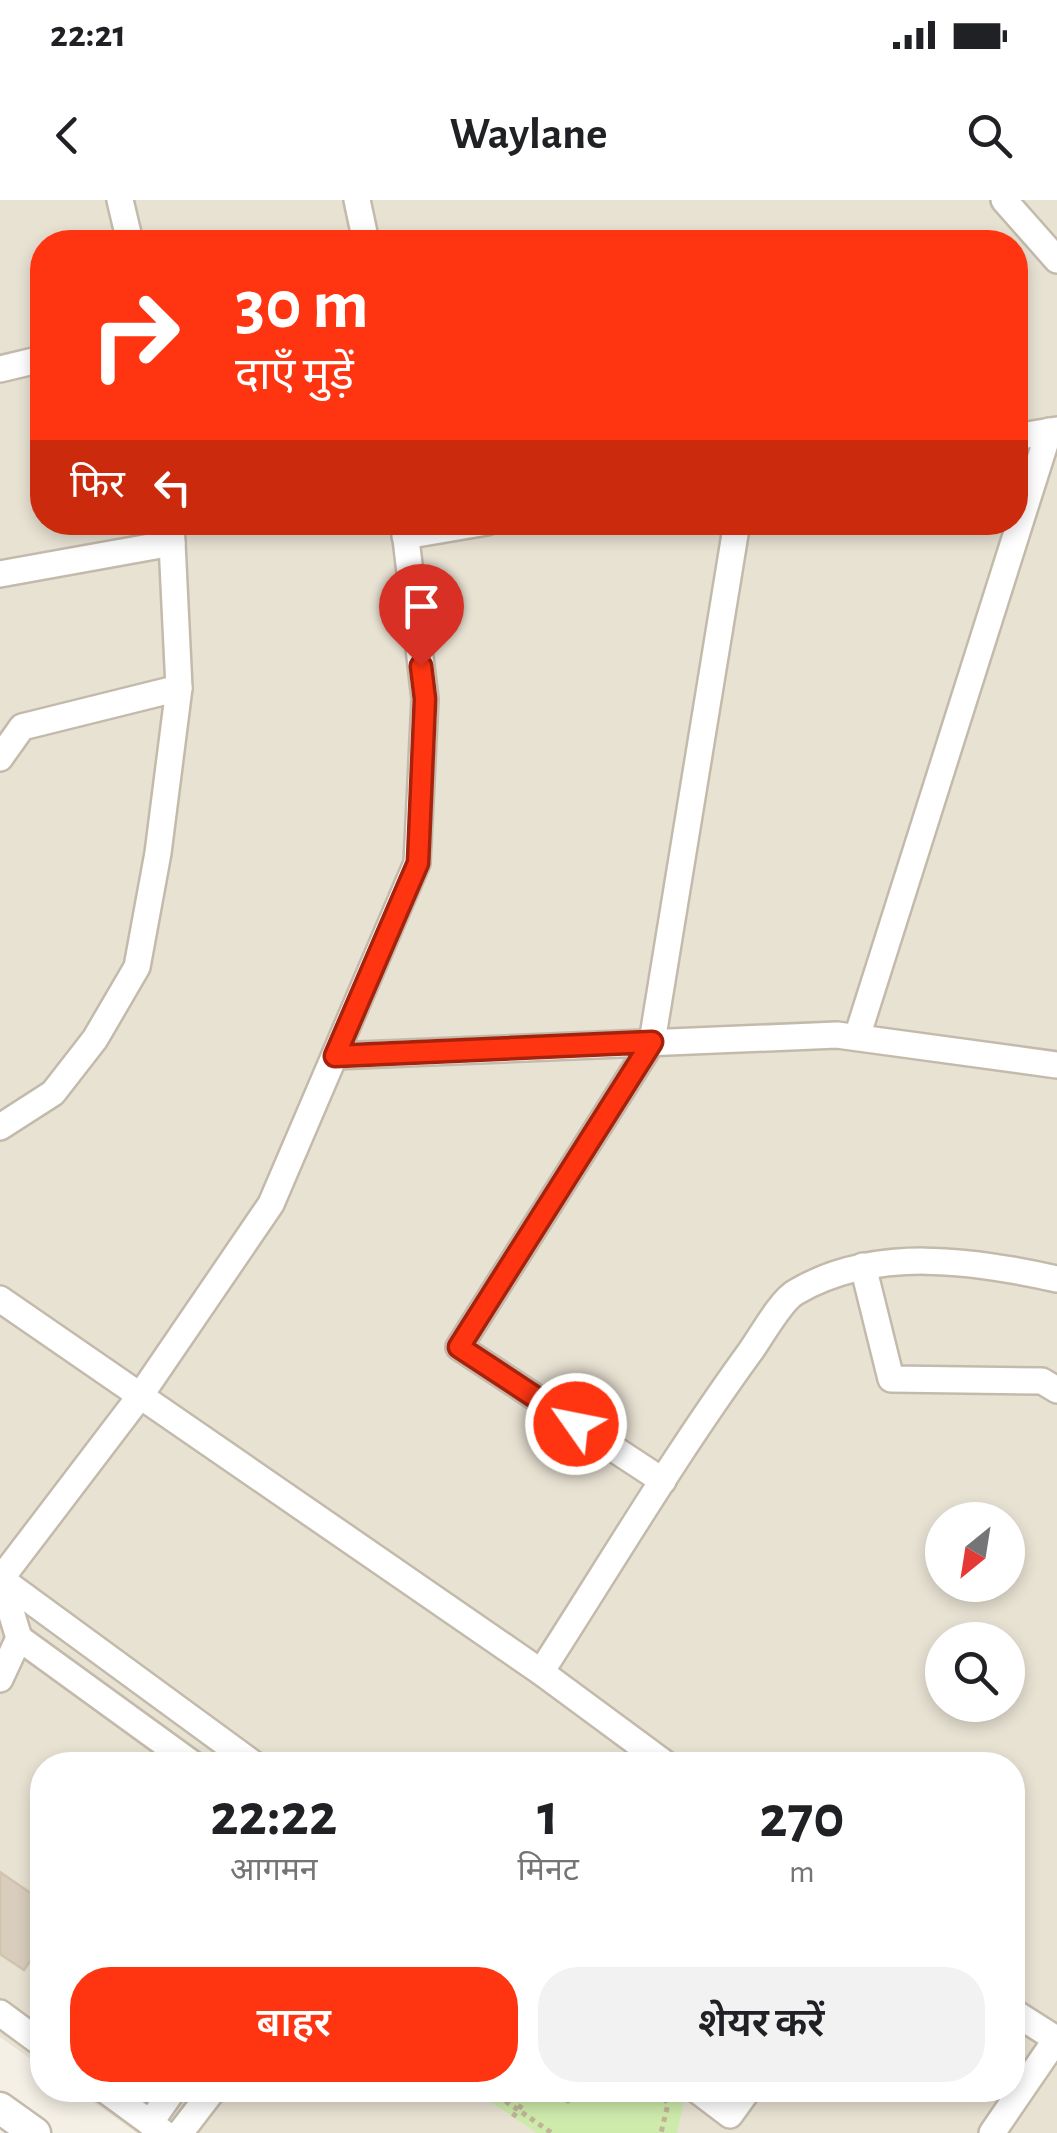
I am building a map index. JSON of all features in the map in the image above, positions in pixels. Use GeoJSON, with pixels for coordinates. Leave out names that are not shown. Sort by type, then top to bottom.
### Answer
{"type":"FeatureCollection","features":[{"type":"Feature","properties":{"kind":"street"},"geometry":{"type":"LineString","coordinates":[[120,200],[127,230]]}},
{"type":"Feature","properties":{"kind":"street"},"geometry":{"type":"LineString","coordinates":[[357,200],[363,230]]}},
{"type":"Feature","properties":{"kind":"street"},"geometry":{"type":"LineString","coordinates":[[1004,200],[1057,260]]}},
{"type":"Feature","properties":{"kind":"street"},"geometry":{"type":"LineString","coordinates":[[0,368],[30,362]]}},
{"type":"Feature","properties":{"kind":"street"},"geometry":{"type":"LineString","coordinates":[[1028,435],[1053,431],[1028,508]]}},
{"type":"Feature","properties":{"kind":"street"},"geometry":{"type":"LineString","coordinates":[[0,574],[163,535]]}},
{"type":"Feature","properties":{"kind":"street"},"geometry":{"type":"LineString","coordinates":[[0,1128],[53,1093],[96,1038],[137,967],[158,853],[179,688],[171,535]]}},
{"type":"Feature","properties":{"kind":"street"},"geometry":{"type":"LineString","coordinates":[[0,1579],[140,1396],[271,1204],[418,863],[425,699],[405,535]]}},
{"type":"Feature","properties":{"kind":"street"},"geometry":{"type":"LineString","coordinates":[[663,1481],[459,1347],[652,1042],[736,535]]}},
{"type":"Feature","properties":{"kind":"street"},"geometry":{"type":"LineString","coordinates":[[857,1037],[1019,535]]}},
{"type":"Feature","properties":{"kind":"street"},"geometry":{"type":"LineString","coordinates":[[0,758],[22,727],[179,688]]}},
{"type":"Feature","properties":{"kind":"street"},"geometry":{"type":"LineString","coordinates":[[335,1056],[837,1035],[1057,1065]]}},
{"type":"Feature","properties":{"kind":"street"},"geometry":{"type":"LineString","coordinates":[[540,1672],[707,1411],[793,1293],[862,1266],[927,1260],[1000,1266],[1057,1279]]}},
{"type":"Feature","properties":{"kind":"street"},"geometry":{"type":"LineString","coordinates":[[862,1266],[892,1379],[1042,1382],[1057,1390]]}},
{"type":"Feature","properties":{"kind":"street"},"geometry":{"type":"LineString","coordinates":[[0,1298],[540,1672],[648,1752]]}},
{"type":"Feature","properties":{"kind":"street"},"geometry":{"type":"LineString","coordinates":[[0,1579],[18,1638],[176,1752]]}},
{"type":"Feature","properties":{"kind":"street"},"geometry":{"type":"LineString","coordinates":[[0,1579],[237,1752]]}},
{"type":"Feature","properties":{"kind":"street"},"geometry":{"type":"LineString","coordinates":[[0,1679],[18,1638]]}},
{"type":"Feature","properties":{"kind":"street"},"geometry":{"type":"LineString","coordinates":[[0,2013],[30,2035]]}},
{"type":"Feature","properties":{"kind":"street"},"geometry":{"type":"LineString","coordinates":[[1025,2019],[1056,2039],[1025,2085]]}},
{"type":"Feature","properties":{"kind":"street"},"geometry":{"type":"LineString","coordinates":[[121,2102],[157,2128],[168,2102]]}},
{"type":"Feature","properties":{"kind":"street"},"geometry":{"type":"LineString","coordinates":[[180,2133],[204,2102]]}},
{"type":"Feature","properties":{"kind":"street"},"geometry":{"type":"LineString","coordinates":[[707,2102],[724,2124],[740,2102]]}},
{"type":"Feature","properties":{"kind":"street"},"geometry":{"type":"LineString","coordinates":[[992,2133],[1013,2102]]}},
{"type":"Feature","properties":{"kind":"street"},"geometry":{"type":"LineString","coordinates":[[0,2108],[35,2133]]}},
{"type":"Feature","properties":{"kind":"path"},"geometry":{"type":"LineString","coordinates":[[506,2102],[552,2133]]}},
{"type":"Feature","properties":{"kind":"path"},"geometry":{"type":"LineString","coordinates":[[513,2117],[524,2102]]}},
{"type":"Feature","properties":{"kind":"path"},"geometry":{"type":"LineString","coordinates":[[661,2133],[667,2102]]}},
{"type":"Feature","properties":{"kind":"shaded area"},"geometry":{"type":"Polygon","coordinates":[[[0,200],[1057,200],[1057,2133],[137,2133],[93,2102],[1025,2102],[1025,1752],[30,1752],[30,2058],[0,2037],[0,200]]]}},
{"type":"Feature","properties":{"kind":"green space"},"geometry":{"type":"Polygon","coordinates":[[[491,2102],[684,2102],[677,2133],[537,2133],[491,2102]]]}},
{"type":"Feature","properties":{"kind":"building"},"geometry":{"type":"Polygon","coordinates":[[[0,1872],[30,1893],[30,1961],[24,1970],[0,1954],[0,1872]]]}},
{"type":"Feature","properties":{"kind":"route"},"geometry":{"type":"LineString","coordinates":[[421,666],[425,699],[418,863],[335,1056],[652,1042],[459,1347],[576,1424]]}}]}
